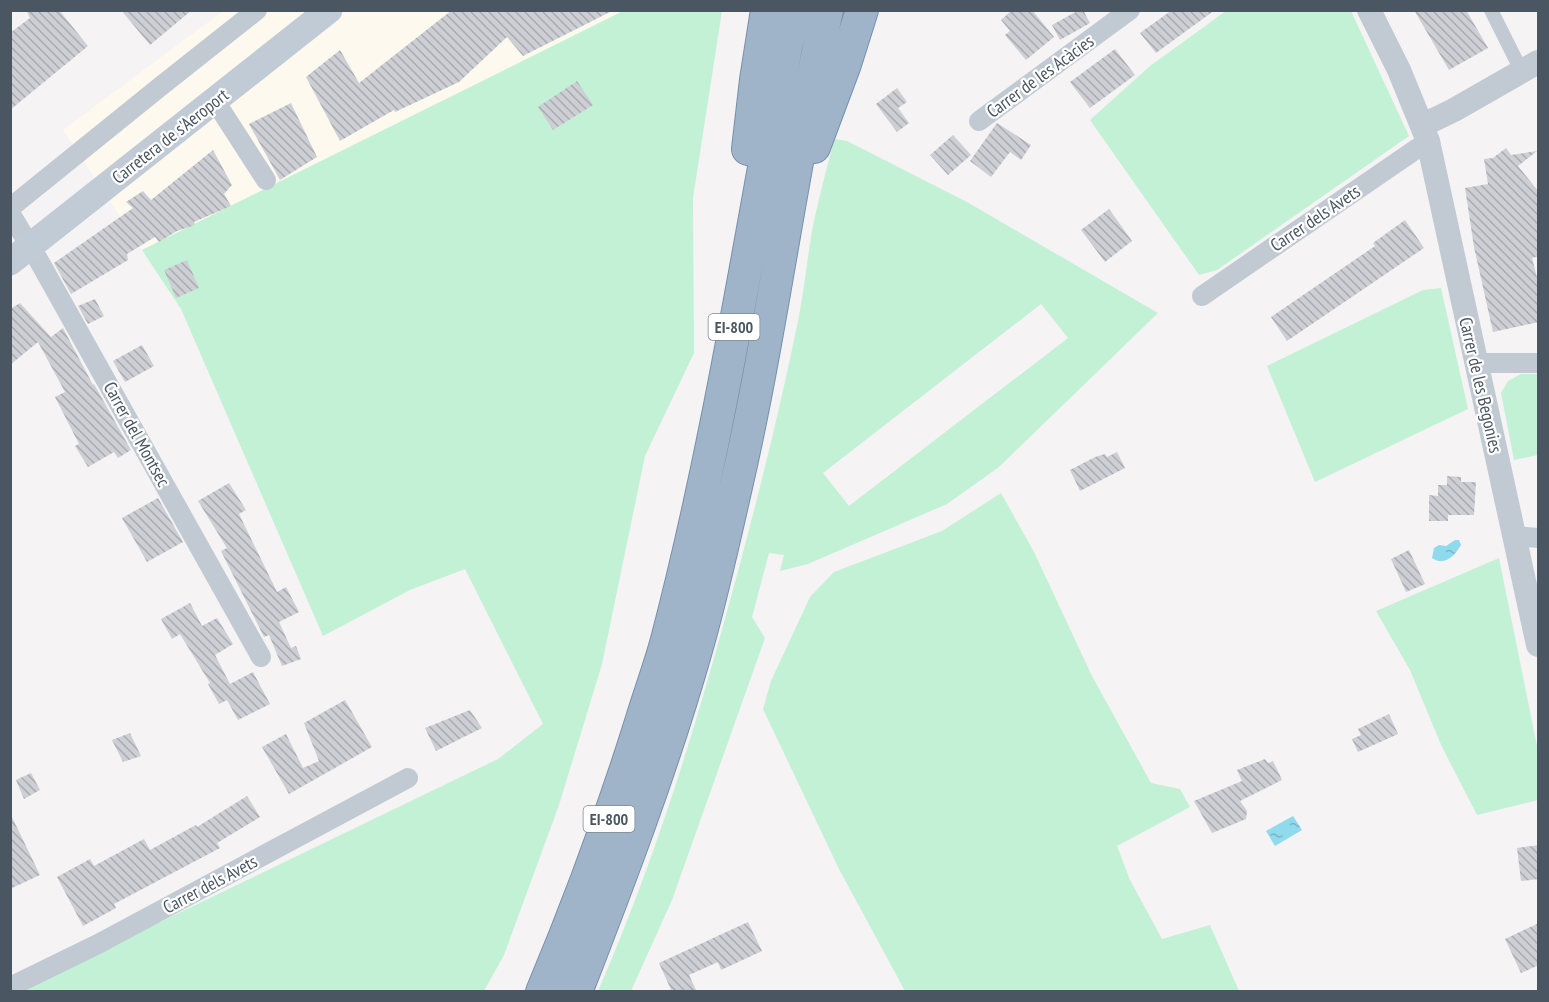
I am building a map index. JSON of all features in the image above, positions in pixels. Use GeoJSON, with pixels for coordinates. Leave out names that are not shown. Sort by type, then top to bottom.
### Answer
{"type":"FeatureCollection","features":[{"type":"Feature","properties":{"kind":"highway"},"geometry":{"type":"LineString","coordinates":[[746,265],[745,200],[750,131],[767,10]]}},
{"type":"Feature","properties":{"kind":"highway","name":"EI-800"},"geometry":{"type":"LineString","coordinates":[[543,992],[579,904],[666,642],[694,528],[795,10]]}},
{"type":"Feature","properties":{"kind":"highway","name":"EI-800"},"geometry":{"type":"LineString","coordinates":[[576,992],[637,834],[697,649],[759,380],[808,102],[827,10]]}},
{"type":"Feature","properties":{"kind":"highway"},"geometry":{"type":"LineString","coordinates":[[787,218],[845,64],[862,10]]}},
{"type":"Feature","properties":{"kind":"main road","name":"Carretera de s'Aeroport"},"geometry":{"type":"LineString","coordinates":[[21,254],[329,10]]}},
{"type":"Feature","properties":{"kind":"street"},"geometry":{"type":"LineString","coordinates":[[10,208],[257,10]]}},
{"type":"Feature","properties":{"kind":"street","name":"Carrer de les Acàcies"},"geometry":{"type":"LineString","coordinates":[[979,121],[1130,10]]}},
{"type":"Feature","properties":{"kind":"street","name":"Carrer de les Begonies"},"geometry":{"type":"LineString","coordinates":[[1369,10],[1399,70],[1425,133],[1477,363],[1527,537],[1539,645]]}},
{"type":"Feature","properties":{"kind":"street"},"geometry":{"type":"LineString","coordinates":[[1425,133],[1530,67],[1491,10]]}},
{"type":"Feature","properties":{"kind":"street"},"geometry":{"type":"LineString","coordinates":[[215,101],[266,180]]}},
{"type":"Feature","properties":{"kind":"street","name":"Carrer dels Avets"},"geometry":{"type":"LineString","coordinates":[[1202,296],[1425,133]]}},
{"type":"Feature","properties":{"kind":"street","name":"Carrer del Montsec"},"geometry":{"type":"LineString","coordinates":[[10,213],[21,254],[261,657]]}},
{"type":"Feature","properties":{"kind":"street"},"geometry":{"type":"LineString","coordinates":[[1477,363],[1539,363]]}},
{"type":"Feature","properties":{"kind":"street","name":"Carrer dels Avets"},"geometry":{"type":"LineString","coordinates":[[10,987],[98,944],[408,778]]}},
{"type":"Feature","properties":{"kind":"shaded area"},"geometry":{"type":"Polygon","coordinates":[[[223,11],[623,11],[142,250],[63,130],[223,11]]]}},
{"type":"Feature","properties":{"kind":"green space"},"geometry":{"type":"Polygon","coordinates":[[[623,11],[722,11],[693,198],[694,353],[645,456],[602,664],[559,805],[504,955],[484,991],[15,992],[498,759],[543,724],[465,569],[410,590],[323,636],[181,309],[142,250],[623,11]]]}},
{"type":"Feature","properties":{"kind":"green space"},"geometry":{"type":"Polygon","coordinates":[[[1226,11],[1351,11],[1409,136],[1217,270],[1199,275],[1090,120],[1150,66],[1226,11]]]}},
{"type":"Feature","properties":{"kind":"green space"},"geometry":{"type":"Polygon","coordinates":[[[834,139],[847,141],[967,202],[1158,313],[999,467],[947,504],[808,564],[780,571],[784,555],[769,553],[752,617],[765,638],[672,900],[631,991],[598,991],[653,853],[669,806],[726,615],[782,395],[800,310],[812,231],[834,139]],[[1041,304],[823,473],[849,506],[1068,338],[1041,304]]]}},
{"type":"Feature","properties":{"kind":"green space"},"geometry":{"type":"Polygon","coordinates":[[[1441,288],[1468,409],[1315,482],[1267,366],[1423,290],[1441,288]]]}},
{"type":"Feature","properties":{"kind":"green space"},"geometry":{"type":"Polygon","coordinates":[[[1521,374],[1538,374],[1538,455],[1514,460],[1501,393],[1508,381],[1521,374]]]}},
{"type":"Feature","properties":{"kind":"green space"},"geometry":{"type":"Polygon","coordinates":[[[1001,493],[1034,552],[1092,676],[1151,783],[1180,789],[1190,807],[1117,846],[1130,880],[1162,939],[1210,925],[1239,991],[905,991],[839,869],[763,709],[771,681],[810,597],[834,572],[942,531],[1001,493]]]}},
{"type":"Feature","properties":{"kind":"green space"},"geometry":{"type":"Polygon","coordinates":[[[1499,558],[1538,751],[1538,800],[1477,815],[1442,747],[1410,670],[1376,611],[1499,558]]]}},
{"type":"Feature","properties":{"kind":"water"},"geometry":{"type":"Polygon","coordinates":[[[1459,540],[1461,545],[1449,559],[1441,561],[1432,558],[1434,548],[1439,545],[1446,546],[1459,540]]]}},
{"type":"Feature","properties":{"kind":"water"},"geometry":{"type":"Polygon","coordinates":[[[1293,816],[1302,830],[1275,846],[1266,831],[1293,816]]]}},
{"type":"Feature","properties":{"kind":"building"},"geometry":{"type":"Polygon","coordinates":[[[26,10],[59,10],[88,46],[10,110],[10,33],[30,18],[26,10]]]}},
{"type":"Feature","properties":{"kind":"building"},"geometry":{"type":"Polygon","coordinates":[[[121,10],[192,10],[150,45],[121,10]]]}},
{"type":"Feature","properties":{"kind":"building"},"geometry":{"type":"Polygon","coordinates":[[[452,10],[614,10],[523,56],[507,37],[459,82],[395,112],[394,110],[340,141],[306,77],[340,50],[359,83],[452,10]]]}},
{"type":"Feature","properties":{"kind":"building"},"geometry":{"type":"Polygon","coordinates":[[[1012,10],[1032,10],[1054,37],[1026,60],[1005,35],[1010,31],[1001,20],[1012,10]]]}},
{"type":"Feature","properties":{"kind":"building"},"geometry":{"type":"Polygon","coordinates":[[[1083,10],[1090,23],[1060,40],[1052,25],[1083,10]]]}},
{"type":"Feature","properties":{"kind":"building"},"geometry":{"type":"Polygon","coordinates":[[[1172,10],[1215,10],[1156,53],[1140,33],[1172,10]]]}},
{"type":"Feature","properties":{"kind":"building"},"geometry":{"type":"Polygon","coordinates":[[[1414,10],[1466,10],[1488,48],[1449,70],[1414,10]]]}},
{"type":"Feature","properties":{"kind":"building"},"geometry":{"type":"Polygon","coordinates":[[[1115,49],[1135,75],[1090,108],[1070,82],[1115,49]]]}},
{"type":"Feature","properties":{"kind":"building"},"geometry":{"type":"Polygon","coordinates":[[[577,81],[593,105],[553,130],[538,107],[577,81]]]}},
{"type":"Feature","properties":{"kind":"building"},"geometry":{"type":"Polygon","coordinates":[[[897,88],[907,102],[898,108],[909,123],[897,132],[876,104],[897,88]]]}},
{"type":"Feature","properties":{"kind":"building"},"geometry":{"type":"Polygon","coordinates":[[[291,103],[317,157],[280,180],[249,124],[291,103]]]}},
{"type":"Feature","properties":{"kind":"building"},"geometry":{"type":"Polygon","coordinates":[[[997,123],[1031,145],[1021,160],[1010,152],[991,177],[970,161],[997,123]]]}},
{"type":"Feature","properties":{"kind":"building"},"geometry":{"type":"Polygon","coordinates":[[[953,135],[971,155],[948,175],[930,155],[953,135]]]}},
{"type":"Feature","properties":{"kind":"building"},"geometry":{"type":"Polygon","coordinates":[[[1506,148],[1511,155],[1537,151],[1518,166],[1539,192],[1539,256],[1532,258],[1539,285],[1539,322],[1493,332],[1474,247],[1465,188],[1488,184],[1484,159],[1493,158],[1506,148]]]}},
{"type":"Feature","properties":{"kind":"building"},"geometry":{"type":"Polygon","coordinates":[[[213,150],[232,185],[224,194],[231,206],[194,222],[195,225],[177,231],[159,242],[155,237],[127,254],[128,260],[71,294],[54,263],[133,208],[126,202],[143,191],[151,200],[213,150]]]}},
{"type":"Feature","properties":{"kind":"building"},"geometry":{"type":"Polygon","coordinates":[[[1109,209],[1132,241],[1105,262],[1081,230],[1109,209]]]}},
{"type":"Feature","properties":{"kind":"building"},"geometry":{"type":"Polygon","coordinates":[[[1405,220],[1424,248],[1287,341],[1271,317],[1375,246],[1373,243],[1405,220]]]}},
{"type":"Feature","properties":{"kind":"building"},"geometry":{"type":"Polygon","coordinates":[[[187,260],[199,288],[176,298],[164,270],[187,260]]]}},
{"type":"Feature","properties":{"kind":"building"},"geometry":{"type":"Polygon","coordinates":[[[95,299],[104,316],[88,324],[78,306],[95,299]]]}},
{"type":"Feature","properties":{"kind":"building"},"geometry":{"type":"Polygon","coordinates":[[[20,303],[51,337],[63,328],[131,450],[118,458],[114,452],[88,467],[75,446],[79,444],[55,397],[65,392],[38,342],[10,365],[10,309],[20,303]]]}},
{"type":"Feature","properties":{"kind":"building"},"geometry":{"type":"Polygon","coordinates":[[[142,345],[154,366],[125,382],[113,361],[142,345]]]}},
{"type":"Feature","properties":{"kind":"building"},"geometry":{"type":"Polygon","coordinates":[[[1117,452],[1125,468],[1080,491],[1070,470],[1095,457],[1105,454],[1107,457],[1117,452]]]}},
{"type":"Feature","properties":{"kind":"building"},"geometry":{"type":"Polygon","coordinates":[[[1447,476],[1461,477],[1461,482],[1476,482],[1474,515],[1448,515],[1448,521],[1429,521],[1429,495],[1438,496],[1438,485],[1447,485],[1447,476]]]}},
{"type":"Feature","properties":{"kind":"building"},"geometry":{"type":"Polygon","coordinates":[[[229,483],[246,510],[239,514],[277,592],[286,587],[299,612],[279,622],[291,648],[296,646],[301,659],[282,666],[269,635],[264,637],[221,551],[227,548],[198,501],[229,483]]]}},
{"type":"Feature","properties":{"kind":"building"},"geometry":{"type":"Polygon","coordinates":[[[158,498],[183,542],[147,562],[122,518],[158,498]]]}},
{"type":"Feature","properties":{"kind":"building"},"geometry":{"type":"Polygon","coordinates":[[[1409,550],[1425,584],[1406,592],[1391,559],[1409,550]]]}},
{"type":"Feature","properties":{"kind":"building"},"geometry":{"type":"Polygon","coordinates":[[[190,603],[202,626],[217,618],[233,644],[215,655],[230,684],[253,672],[270,704],[238,720],[227,700],[219,704],[208,684],[210,683],[180,634],[172,639],[161,619],[190,603]]]}},
{"type":"Feature","properties":{"kind":"building"},"geometry":{"type":"Polygon","coordinates":[[[345,700],[372,747],[289,794],[262,747],[286,734],[303,768],[319,761],[304,723],[345,700]]]}},
{"type":"Feature","properties":{"kind":"building"},"geometry":{"type":"Polygon","coordinates":[[[470,710],[482,728],[436,751],[425,728],[470,710]]]}},
{"type":"Feature","properties":{"kind":"building"},"geometry":{"type":"Polygon","coordinates":[[[1389,714],[1398,734],[1358,752],[1352,739],[1361,735],[1358,729],[1389,714]]]}},
{"type":"Feature","properties":{"kind":"building"},"geometry":{"type":"Polygon","coordinates":[[[130,733],[141,756],[123,762],[112,740],[130,733]]]}},
{"type":"Feature","properties":{"kind":"building"},"geometry":{"type":"Polygon","coordinates":[[[1265,759],[1268,763],[1273,761],[1282,780],[1240,801],[1247,811],[1246,819],[1212,833],[1194,801],[1242,781],[1237,770],[1265,759]]]}},
{"type":"Feature","properties":{"kind":"building"},"geometry":{"type":"Polygon","coordinates":[[[31,773],[40,790],[24,799],[16,780],[31,773]]]}},
{"type":"Feature","properties":{"kind":"building"},"geometry":{"type":"Polygon","coordinates":[[[247,796],[260,817],[217,843],[220,848],[114,904],[116,908],[83,926],[57,877],[90,859],[94,866],[144,839],[150,850],[196,825],[197,827],[247,796]]]}},
{"type":"Feature","properties":{"kind":"building"},"geometry":{"type":"Polygon","coordinates":[[[10,813],[40,875],[10,889],[10,813]]]}},
{"type":"Feature","properties":{"kind":"building"},"geometry":{"type":"Polygon","coordinates":[[[1539,845],[1539,879],[1521,881],[1517,848],[1539,845]]]}},
{"type":"Feature","properties":{"kind":"building"},"geometry":{"type":"Polygon","coordinates":[[[748,922],[762,951],[721,970],[718,962],[689,975],[697,992],[672,992],[659,963],[748,922]]]}},
{"type":"Feature","properties":{"kind":"building"},"geometry":{"type":"Polygon","coordinates":[[[1539,923],[1539,965],[1521,973],[1505,939],[1539,923]]]}}]}
